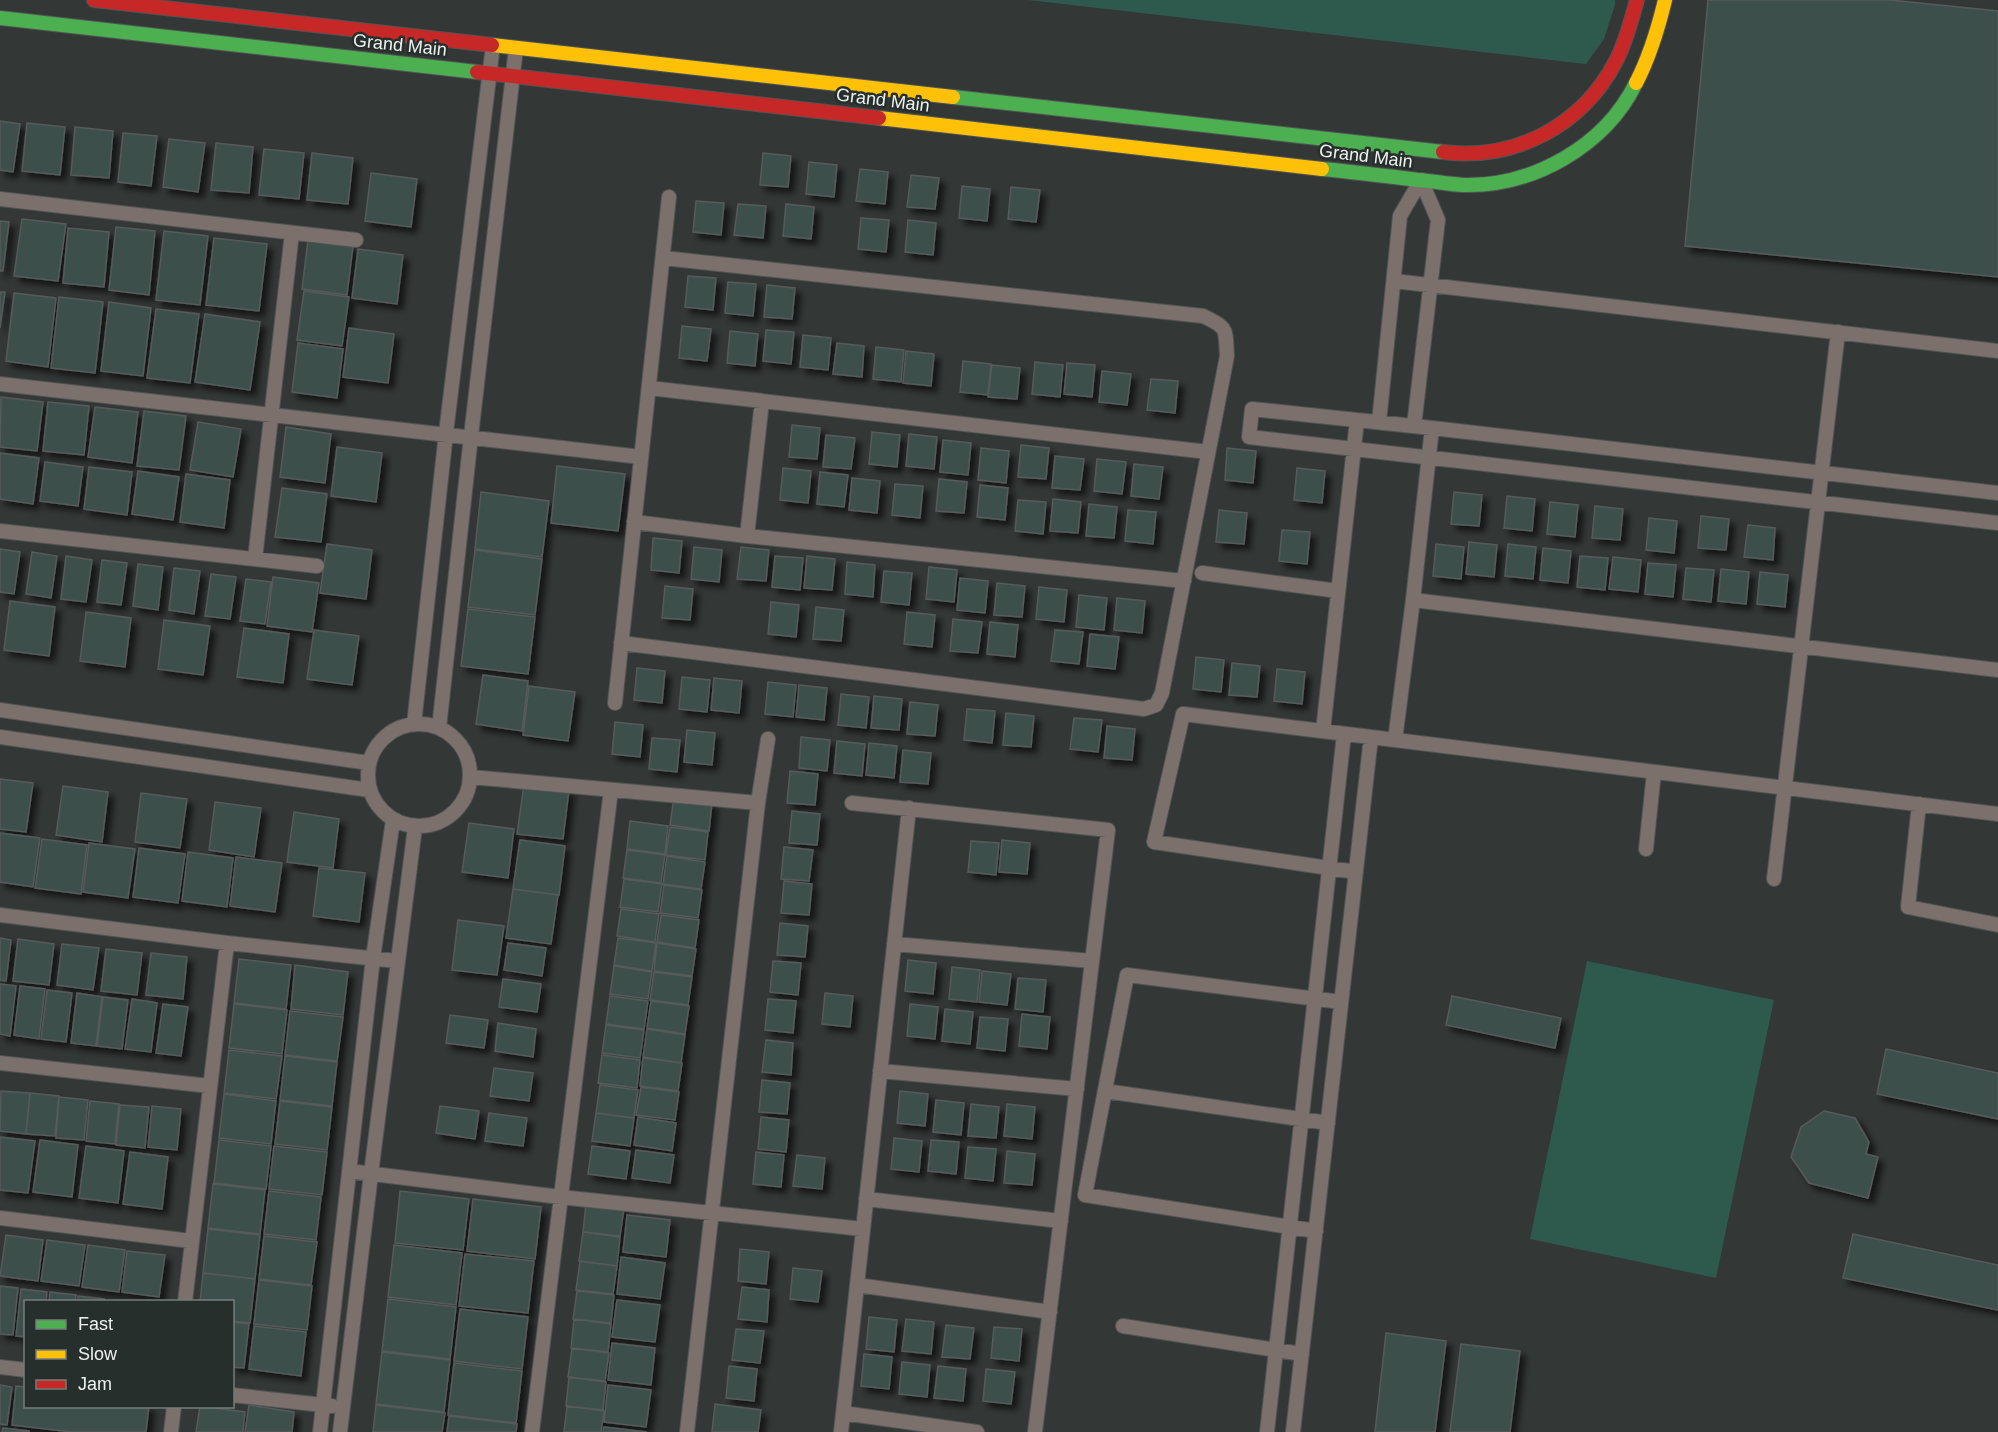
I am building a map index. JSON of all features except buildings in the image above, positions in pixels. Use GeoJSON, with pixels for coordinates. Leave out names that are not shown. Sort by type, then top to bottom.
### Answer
{"type":"FeatureCollection","features":[{"type":"Feature","properties":{"kind":"street","name":"Grand Main"},"geometry":{"type":"LineString","coordinates":[[94,0],[493,45],[1423,165],[1464,185],[1503,182],[1540,171],[1569,158],[1594,138],[1615,117],[1635,89],[1647,64],[1659,29],[1665,0]]}},
{"type":"Feature","properties":{"kind":"street","name":"Grand Main"},"geometry":{"type":"LineString","coordinates":[[0,18],[513,76],[1423,165],[1466,155],[1490,154],[1518,147],[1548,134],[1563,124],[1590,100],[1606,80],[1618,58],[1637,0]]}},
{"type":"Feature","properties":{"kind":"street"},"geometry":{"type":"LineString","coordinates":[[414,724],[446,433],[493,45]]}},
{"type":"Feature","properties":{"kind":"street"},"geometry":{"type":"LineString","coordinates":[[439,728],[516,48]]}},
{"type":"Feature","properties":{"kind":"street"},"geometry":{"type":"LineString","coordinates":[[478,164],[502,166]]}},
{"type":"Feature","properties":{"kind":"street"},"geometry":{"type":"LineString","coordinates":[[1379,422],[1400,216],[1423,165]]}},
{"type":"Feature","properties":{"kind":"street"},"geometry":{"type":"LineString","coordinates":[[1414,426],[1438,220],[1423,165]]}},
{"type":"Feature","properties":{"kind":"street"},"geometry":{"type":"LineString","coordinates":[[615,703],[669,197]]}},
{"type":"Feature","properties":{"kind":"street"},"geometry":{"type":"LineString","coordinates":[[0,199],[356,240]]}},
{"type":"Feature","properties":{"kind":"street"},"geometry":{"type":"LineString","coordinates":[[255,559],[292,233]]}},
{"type":"Feature","properties":{"kind":"street"},"geometry":{"type":"LineString","coordinates":[[621,643],[1144,709],[1156,705],[1162,693],[1227,356],[1225,331],[1221,324],[1203,316],[663,258]]}},
{"type":"Feature","properties":{"kind":"street"},"geometry":{"type":"LineString","coordinates":[[1394,281],[1998,351]]}},
{"type":"Feature","properties":{"kind":"street"},"geometry":{"type":"LineString","coordinates":[[1774,879],[1838,332]]}},
{"type":"Feature","properties":{"kind":"street"},"geometry":{"type":"LineString","coordinates":[[0,384],[641,457]]}},
{"type":"Feature","properties":{"kind":"street"},"geometry":{"type":"LineString","coordinates":[[649,388],[1208,452]]}},
{"type":"Feature","properties":{"kind":"street"},"geometry":{"type":"LineString","coordinates":[[747,536],[762,401]]}},
{"type":"Feature","properties":{"kind":"street"},"geometry":{"type":"LineString","coordinates":[[1998,493],[1251,409],[1249,436],[1998,523]]}},
{"type":"Feature","properties":{"kind":"street"},"geometry":{"type":"LineString","coordinates":[[1323,731],[1357,420]]}},
{"type":"Feature","properties":{"kind":"street"},"geometry":{"type":"LineString","coordinates":[[1395,740],[1432,428]]}},
{"type":"Feature","properties":{"kind":"street"},"geometry":{"type":"LineString","coordinates":[[634,522],[747,536],[1184,581]]}},
{"type":"Feature","properties":{"kind":"street"},"geometry":{"type":"LineString","coordinates":[[0,531],[317,566]]}},
{"type":"Feature","properties":{"kind":"street"},"geometry":{"type":"LineString","coordinates":[[1202,573],[1338,591]]}},
{"type":"Feature","properties":{"kind":"street"},"geometry":{"type":"LineString","coordinates":[[1413,600],[1998,670]]}},
{"type":"Feature","properties":{"kind":"street"},"geometry":{"type":"LineString","coordinates":[[0,710],[369,763]]}},
{"type":"Feature","properties":{"kind":"street"},"geometry":{"type":"LineString","coordinates":[[1356,872],[1154,842],[1183,714],[1998,814]]}},
{"type":"Feature","properties":{"kind":"street"},"geometry":{"type":"LineString","coordinates":[[414,724],[427,724],[439,728],[454,737],[464,751],[471,777],[465,799],[456,811],[430,826],[415,827],[393,820],[375,802],[369,790],[367,776],[375,748],[385,736],[399,728],[414,724]]}},
{"type":"Feature","properties":{"kind":"street"},"geometry":{"type":"LineString","coordinates":[[1267,1432],[1344,734]]}},
{"type":"Feature","properties":{"kind":"street"},"geometry":{"type":"LineString","coordinates":[[0,737],[369,790]]}},
{"type":"Feature","properties":{"kind":"street"},"geometry":{"type":"LineString","coordinates":[[1293,1432],[1371,737]]}},
{"type":"Feature","properties":{"kind":"street"},"geometry":{"type":"LineString","coordinates":[[687,1432],[758,803],[768,739]]}},
{"type":"Feature","properties":{"kind":"street"},"geometry":{"type":"LineString","coordinates":[[1646,849],[1654,772]]}},
{"type":"Feature","properties":{"kind":"street"},"geometry":{"type":"LineString","coordinates":[[471,777],[758,803]]}},
{"type":"Feature","properties":{"kind":"street"},"geometry":{"type":"LineString","coordinates":[[532,1432],[611,790]]}},
{"type":"Feature","properties":{"kind":"street"},"geometry":{"type":"LineString","coordinates":[[852,803],[1108,830],[1035,1432]]}},
{"type":"Feature","properties":{"kind":"street"},"geometry":{"type":"LineString","coordinates":[[1919,804],[1908,907],[1998,925]]}},
{"type":"Feature","properties":{"kind":"street"},"geometry":{"type":"LineString","coordinates":[[841,1432],[909,808]]}},
{"type":"Feature","properties":{"kind":"street"},"geometry":{"type":"LineString","coordinates":[[320,1432],[373,958],[393,820]]}},
{"type":"Feature","properties":{"kind":"street"},"geometry":{"type":"LineString","coordinates":[[340,1432],[370,1174],[415,827]]}},
{"type":"Feature","properties":{"kind":"street"},"geometry":{"type":"LineString","coordinates":[[0,915],[226,943],[397,961]]}},
{"type":"Feature","properties":{"kind":"street"},"geometry":{"type":"LineString","coordinates":[[185,1300],[226,943]]}},
{"type":"Feature","properties":{"kind":"street"},"geometry":{"type":"LineString","coordinates":[[894,944],[1092,961]]}},
{"type":"Feature","properties":{"kind":"street"},"geometry":{"type":"LineString","coordinates":[[1316,1231],[1085,1195],[1127,975],[1341,1002]]}},
{"type":"Feature","properties":{"kind":"street"},"geometry":{"type":"LineString","coordinates":[[0,1063],[210,1086]]}},
{"type":"Feature","properties":{"kind":"street"},"geometry":{"type":"LineString","coordinates":[[880,1071],[1077,1089]]}},
{"type":"Feature","properties":{"kind":"street"},"geometry":{"type":"LineString","coordinates":[[1105,1091],[1328,1123]]}},
{"type":"Feature","properties":{"kind":"street"},"geometry":{"type":"LineString","coordinates":[[349,1171],[560,1197],[863,1229]]}},
{"type":"Feature","properties":{"kind":"street"},"geometry":{"type":"LineString","coordinates":[[866,1199],[1061,1221]]}},
{"type":"Feature","properties":{"kind":"street"},"geometry":{"type":"LineString","coordinates":[[0,1218],[191,1241]]}},
{"type":"Feature","properties":{"kind":"street"},"geometry":{"type":"LineString","coordinates":[[857,1285],[1050,1312]]}},
{"type":"Feature","properties":{"kind":"street"},"geometry":{"type":"LineString","coordinates":[[1123,1326],[1302,1354]]}},
{"type":"Feature","properties":{"kind":"street"},"geometry":{"type":"LineString","coordinates":[[0,1367],[24,1370]]}},
{"type":"Feature","properties":{"kind":"street"},"geometry":{"type":"LineString","coordinates":[[234,1395],[343,1407]]}},
{"type":"Feature","properties":{"kind":"street"},"geometry":{"type":"LineString","coordinates":[[171,1432],[174,1408]]}},
{"type":"Feature","properties":{"kind":"street"},"geometry":{"type":"LineString","coordinates":[[843,1413],[977,1432]]}},
{"type":"Feature","properties":{"kind":"green space"},"geometry":{"type":"Polygon","coordinates":[[[1028,0],[1615,0],[1615,5],[1604,39],[1586,64],[1028,0]]]}},
{"type":"Feature","properties":{"kind":"green space"},"geometry":{"type":"Polygon","coordinates":[[[1587,961],[1774,1000],[1716,1278],[1530,1239],[1587,961]]]}},
{"type":"Feature","properties":{"kind":"traffic: fast"},"geometry":{"type":"LineString","coordinates":[[0,18],[477,72]]}},
{"type":"Feature","properties":{"kind":"traffic: fast"},"geometry":{"type":"LineString","coordinates":[[1322,169],[1463,185],[1489,184],[1515,179],[1564,158],[1586,143],[1606,126],[1623,106],[1636,83]]}},
{"type":"Feature","properties":{"kind":"traffic: fast"},"geometry":{"type":"LineString","coordinates":[[953,97],[1443,152]]}},
{"type":"Feature","properties":{"kind":"traffic: slow"},"geometry":{"type":"LineString","coordinates":[[1636,83],[1653,42],[1665,0]]}},
{"type":"Feature","properties":{"kind":"traffic: slow"},"geometry":{"type":"LineString","coordinates":[[492,45],[953,97]]}},
{"type":"Feature","properties":{"kind":"traffic: slow"},"geometry":{"type":"LineString","coordinates":[[879,118],[1322,169]]}},
{"type":"Feature","properties":{"kind":"traffic: jam"},"geometry":{"type":"LineString","coordinates":[[94,0],[492,45]]}},
{"type":"Feature","properties":{"kind":"traffic: jam"},"geometry":{"type":"LineString","coordinates":[[1443,152],[1496,151],[1544,134],[1565,121],[1585,104],[1602,84],[1616,61],[1637,0]]}},
{"type":"Feature","properties":{"kind":"traffic: jam"},"geometry":{"type":"LineString","coordinates":[[477,72],[879,118]]}}]}
